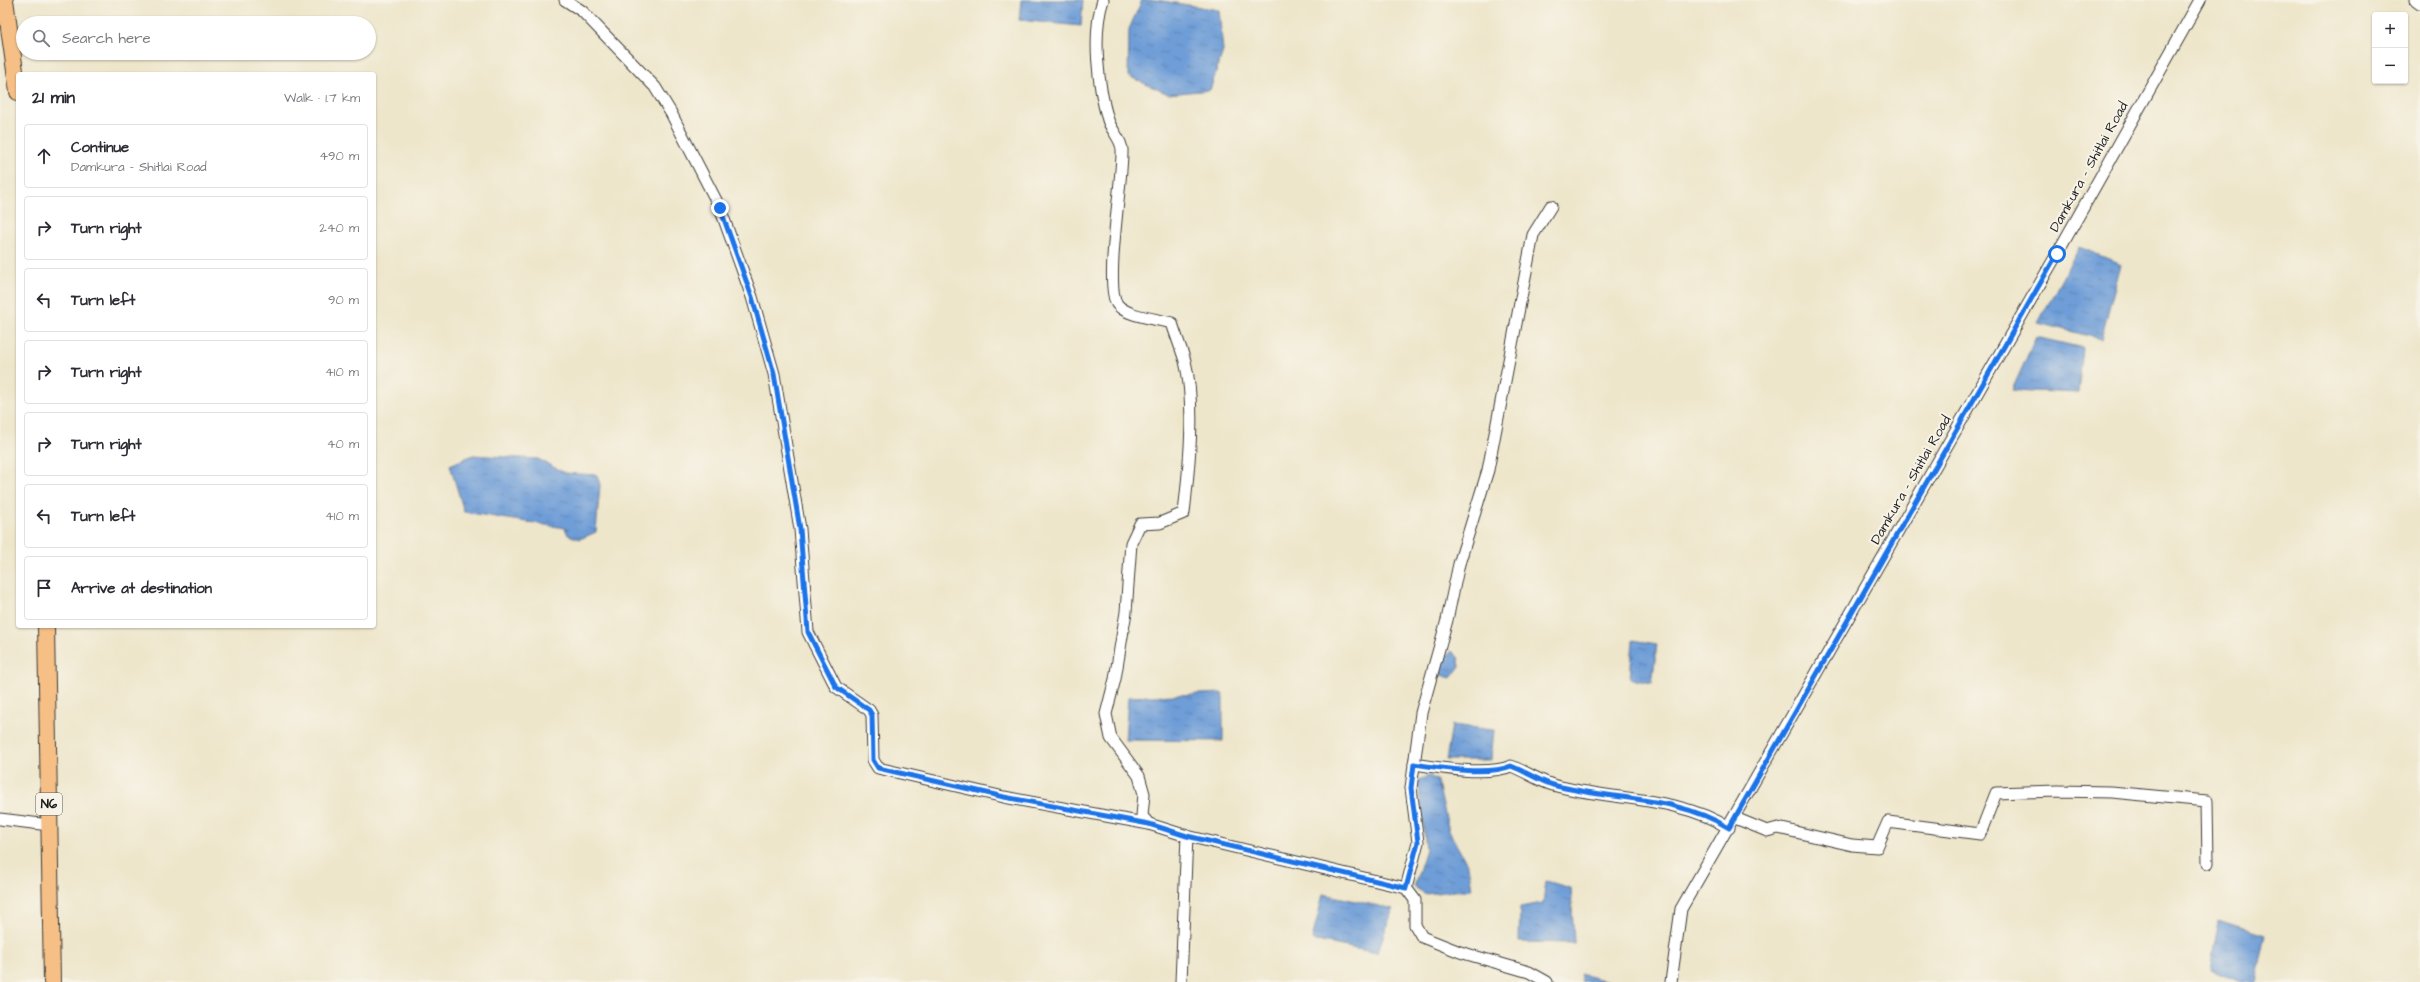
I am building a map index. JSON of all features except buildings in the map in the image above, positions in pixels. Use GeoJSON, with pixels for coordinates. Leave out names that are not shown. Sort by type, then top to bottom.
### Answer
{"type":"FeatureCollection","features":[{"type":"Feature","properties":{"kind":"highway"},"geometry":{"type":"LineString","coordinates":[[5,0],[16,78]]}},
{"type":"Feature","properties":{"kind":"highway","name":"N6"},"geometry":{"type":"LineString","coordinates":[[46,628],[52,982]]}},
{"type":"Feature","properties":{"kind":"street"},"geometry":{"type":"LineString","coordinates":[[565,0],[582,11],[655,87],[671,113],[720,208],[752,297],[774,374],[800,529],[808,632],[836,687],[869,710],[872,715],[873,760],[878,768],[1011,798],[1149,824],[1187,836],[1406,888],[1415,900],[1415,925],[1422,938],[1460,952],[1530,972],[1547,982]]}},
{"type":"Feature","properties":{"kind":"street"},"geometry":{"type":"LineString","coordinates":[[1103,0],[1100,10],[1098,57],[1108,121],[1122,148],[1112,278],[1116,302],[1123,312],[1172,323],[1185,362],[1189,398],[1190,444],[1184,513],[1160,523],[1140,524],[1131,543],[1126,612],[1115,679],[1106,714],[1111,738],[1139,776],[1144,794],[1142,816],[1149,824]]}},
{"type":"Feature","properties":{"kind":"street","name":"Damkura - Shitlai Road"},"geometry":{"type":"LineString","coordinates":[[1671,982],[1681,909],[1732,823],[2200,0]]}},
{"type":"Feature","properties":{"kind":"street"},"geometry":{"type":"LineString","coordinates":[[2416,0],[2420,3]]}},
{"type":"Feature","properties":{"kind":"street"},"geometry":{"type":"LineString","coordinates":[[1406,888],[1418,842],[1411,788],[1421,713],[1497,431],[1533,235],[1551,206]]}},
{"type":"Feature","properties":{"kind":"street"},"geometry":{"type":"LineString","coordinates":[[1414,764],[1461,770],[1502,770],[1511,766],[1551,784],[1679,807],[1732,823],[1767,831],[1778,828],[1852,845],[1877,847],[1888,822],[1980,834],[1996,793],[2057,791],[2111,792],[2207,801],[2208,863]]}},
{"type":"Feature","properties":{"kind":"street"},"geometry":{"type":"LineString","coordinates":[[0,819],[49,825]]}},
{"type":"Feature","properties":{"kind":"street"},"geometry":{"type":"LineString","coordinates":[[1181,982],[1187,836]]}},
{"type":"Feature","properties":{"kind":"water"},"geometry":{"type":"Polygon","coordinates":[[[1021,0],[1083,0],[1081,26],[1019,20],[1021,0]]]}},
{"type":"Feature","properties":{"kind":"water"},"geometry":{"type":"Polygon","coordinates":[[[1142,0],[1157,0],[1219,10],[1223,51],[1210,90],[1168,94],[1128,76],[1129,29],[1142,0]]]}},
{"type":"Feature","properties":{"kind":"water"},"geometry":{"type":"Polygon","coordinates":[[[2079,247],[2121,264],[2101,339],[2038,323],[2079,247]]]}},
{"type":"Feature","properties":{"kind":"water"},"geometry":{"type":"Polygon","coordinates":[[[2036,337],[2083,348],[2078,393],[2012,390],[2036,337]]]}},
{"type":"Feature","properties":{"kind":"water"},"geometry":{"type":"Polygon","coordinates":[[[473,455],[538,459],[565,473],[597,475],[600,485],[596,532],[580,539],[568,535],[565,528],[464,512],[450,465],[473,455]]]}},
{"type":"Feature","properties":{"kind":"water"},"geometry":{"type":"Polygon","coordinates":[[[1633,640],[1657,644],[1652,683],[1630,679],[1633,640]]]}},
{"type":"Feature","properties":{"kind":"water"},"geometry":{"type":"Polygon","coordinates":[[[1452,651],[1458,657],[1460,666],[1451,678],[1441,675],[1440,660],[1452,651]]]}},
{"type":"Feature","properties":{"kind":"water"},"geometry":{"type":"Polygon","coordinates":[[[1223,693],[1223,741],[1125,740],[1128,697],[1223,693]]]}},
{"type":"Feature","properties":{"kind":"water"},"geometry":{"type":"Polygon","coordinates":[[[1452,725],[1494,730],[1491,760],[1446,760],[1452,725]]]}},
{"type":"Feature","properties":{"kind":"water"},"geometry":{"type":"Polygon","coordinates":[[[1429,776],[1437,780],[1449,831],[1468,866],[1472,889],[1426,894],[1414,887],[1426,849],[1418,780],[1429,776]]]}},
{"type":"Feature","properties":{"kind":"water"},"geometry":{"type":"Polygon","coordinates":[[[1546,881],[1571,888],[1574,943],[1519,942],[1520,907],[1543,903],[1546,881]]]}},
{"type":"Feature","properties":{"kind":"water"},"geometry":{"type":"Polygon","coordinates":[[[1323,894],[1393,909],[1377,953],[1312,940],[1323,894]]]}},
{"type":"Feature","properties":{"kind":"water"},"geometry":{"type":"Polygon","coordinates":[[[2219,920],[2266,935],[2256,982],[2242,982],[2210,970],[2219,920]]]}},
{"type":"Feature","properties":{"kind":"water"},"geometry":{"type":"Polygon","coordinates":[[[1580,974],[1608,981],[1611,982],[1582,982],[1580,974]]]}},
{"type":"Feature","properties":{"kind":"route"},"geometry":{"type":"LineString","coordinates":[[720,208],[752,297],[774,374],[800,529],[808,632],[827,672],[836,687],[869,710],[872,715],[873,760],[878,768],[936,780],[1004,797],[1149,824],[1174,830],[1187,836],[1406,888],[1418,842],[1411,788],[1414,764],[1461,770],[1502,770],[1511,766],[1551,784],[1593,793],[1679,807],[1709,815],[1729,828],[2057,254]]}}]}
